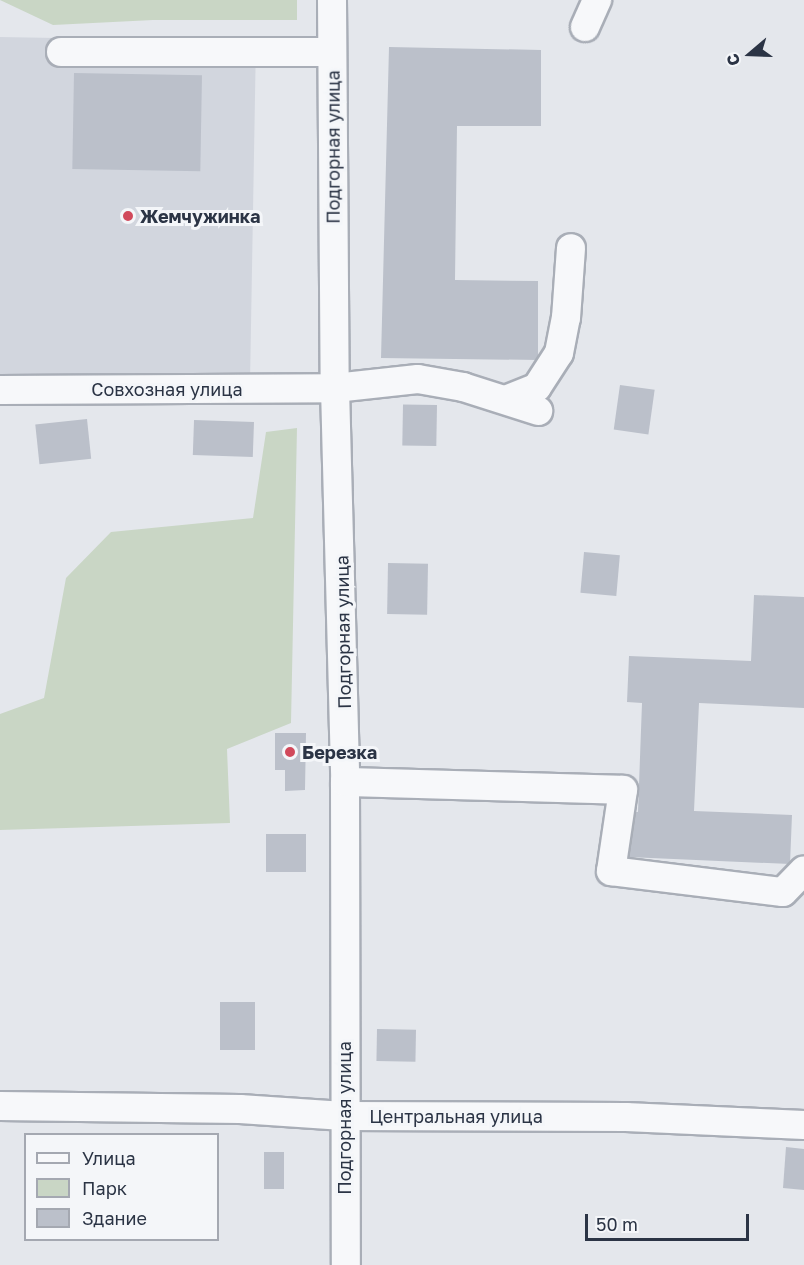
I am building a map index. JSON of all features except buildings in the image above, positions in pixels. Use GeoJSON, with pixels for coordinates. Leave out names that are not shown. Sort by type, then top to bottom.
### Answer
{"type":"FeatureCollection","features":[{"type":"Feature","properties":{"kind":"street","name":"Подгорная улица"},"geometry":{"type":"LineString","coordinates":[[332,0],[335,388],[345,782],[346,1265]]}},
{"type":"Feature","properties":{"kind":"street"},"geometry":{"type":"LineString","coordinates":[[585,27],[597,0]]}},
{"type":"Feature","properties":{"kind":"street"},"geometry":{"type":"LineString","coordinates":[[60,52],[332,52]]}},
{"type":"Feature","properties":{"kind":"street"},"geometry":{"type":"LineString","coordinates":[[508,399],[537,387],[559,353],[566,318],[571,248]]}},
{"type":"Feature","properties":{"kind":"street","name":"Совхозная улица"},"geometry":{"type":"LineString","coordinates":[[0,390],[335,388],[418,379],[508,399],[538,411]]}},
{"type":"Feature","properties":{"kind":"street"},"geometry":{"type":"LineString","coordinates":[[345,782],[623,790],[611,871],[783,892],[804,870]]}},
{"type":"Feature","properties":{"kind":"street","name":"Центральная улица"},"geometry":{"type":"LineString","coordinates":[[0,1106],[240,1109],[344,1116],[626,1117],[804,1125]]}},
{"type":"Feature","properties":{"kind":"shaded area","name":"Жемчужинка"},"geometry":{"type":"Polygon","coordinates":[[[0,37],[256,41],[250,385],[0,381],[0,37]]]}},
{"type":"Feature","properties":{"kind":"green space"},"geometry":{"type":"Polygon","coordinates":[[[0,0],[297,0],[297,20],[153,20],[53,25],[0,0]]]}},
{"type":"Feature","properties":{"kind":"green space"},"geometry":{"type":"Polygon","coordinates":[[[297,428],[291,723],[227,749],[230,823],[0,830],[0,714],[44,698],[66,578],[111,532],[253,518],[266,432],[297,428]]]}},
{"type":"Feature","properties":{"kind":"place","name":"Жемчужинка"},"geometry":{"type":"Point","coordinates":[128,216]}},
{"type":"Feature","properties":{"kind":"place","name":"Березка"},"geometry":{"type":"Point","coordinates":[290,752]}}]}
